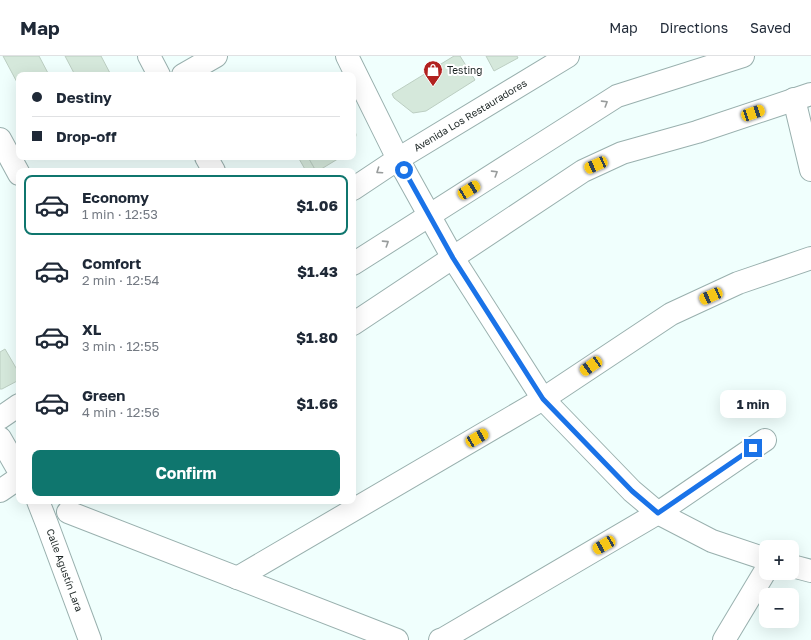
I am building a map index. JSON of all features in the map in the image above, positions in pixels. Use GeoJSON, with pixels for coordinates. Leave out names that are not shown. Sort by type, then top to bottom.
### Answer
{"type":"FeatureCollection","features":[{"type":"Feature","properties":{"kind":"street"},"geometry":{"type":"LineString","coordinates":[[149,56],[157,72]]}},
{"type":"Feature","properties":{"kind":"street"},"geometry":{"type":"LineString","coordinates":[[188,72],[216,56]]}},
{"type":"Feature","properties":{"kind":"street"},"geometry":{"type":"LineString","coordinates":[[347,56],[355,72]]}},
{"type":"Feature","properties":{"kind":"street","name":"Avenida Los Restauradores"},"geometry":{"type":"LineString","coordinates":[[356,187],[398,159],[568,56]]}},
{"type":"Feature","properties":{"kind":"street"},"geometry":{"type":"LineString","coordinates":[[356,262],[617,96],[743,56]]}},
{"type":"Feature","properties":{"kind":"street"},"geometry":{"type":"LineString","coordinates":[[356,74],[398,159],[453,258],[543,399],[632,491],[658,513],[712,541],[759,557]]}},
{"type":"Feature","properties":{"kind":"street"},"geometry":{"type":"LineString","coordinates":[[356,322],[583,171],[622,153],[697,132],[802,96],[811,170]]}},
{"type":"Feature","properties":{"kind":"street"},"geometry":{"type":"LineString","coordinates":[[0,138],[16,168]]}},
{"type":"Feature","properties":{"kind":"street"},"geometry":{"type":"LineString","coordinates":[[237,578],[543,399],[671,314],[738,284],[811,258]]}},
{"type":"Feature","properties":{"kind":"street"},"geometry":{"type":"LineString","coordinates":[[0,418],[16,407]]}},
{"type":"Feature","properties":{"kind":"street"},"geometry":{"type":"LineString","coordinates":[[0,438],[16,466]]}},
{"type":"Feature","properties":{"kind":"street"},"geometry":{"type":"LineString","coordinates":[[440,640],[443,640],[658,513],[765,440]]}},
{"type":"Feature","properties":{"kind":"street"},"geometry":{"type":"LineString","coordinates":[[0,491],[16,480]]}},
{"type":"Feature","properties":{"kind":"street","name":"Calle Agustín Lara"},"geometry":{"type":"LineString","coordinates":[[39,504],[90,640]]}},
{"type":"Feature","properties":{"kind":"street"},"geometry":{"type":"LineString","coordinates":[[47,524],[76,506],[237,578],[397,640]]}},
{"type":"Feature","properties":{"kind":"street"},"geometry":{"type":"LineString","coordinates":[[799,568],[811,571]]}},
{"type":"Feature","properties":{"kind":"street"},"geometry":{"type":"LineString","coordinates":[[724,640],[760,580]]}},
{"type":"Feature","properties":{"kind":"building"},"geometry":{"type":"Polygon","coordinates":[[[3,56],[39,56],[47,72],[16,72],[16,80],[3,56]]]}},
{"type":"Feature","properties":{"kind":"building"},"geometry":{"type":"Polygon","coordinates":[[[65,56],[101,56],[109,72],[73,72],[65,56]]]}},
{"type":"Feature","properties":{"kind":"building","name":"Testing"},"geometry":{"type":"Polygon","coordinates":[[[454,56],[460,56],[475,80],[426,111],[413,113],[394,98],[392,94],[454,56]]]}},
{"type":"Feature","properties":{"kind":"building"},"geometry":{"type":"Polygon","coordinates":[[[486,56],[517,56],[518,58],[494,71],[486,56]]]}},
{"type":"Feature","properties":{"kind":"building"},"geometry":{"type":"Polygon","coordinates":[[[300,160],[310,160],[314,168],[304,168],[300,160]]]}},
{"type":"Feature","properties":{"kind":"building"},"geometry":{"type":"Polygon","coordinates":[[[310,160],[336,160],[323,168],[314,168],[310,160]]]}},
{"type":"Feature","properties":{"kind":"building"},"geometry":{"type":"Polygon","coordinates":[[[5,349],[16,368],[16,382],[2,389],[0,389],[0,352],[5,349]]]}},
{"type":"Feature","properties":{"kind":"place","name":"Testing"},"geometry":{"type":"Point","coordinates":[433,87]}},
{"type":"Feature","properties":{"kind":"route"},"geometry":{"type":"LineString","coordinates":[[404,170],[453,258],[543,399],[632,491],[658,513],[753,448]]}}]}
